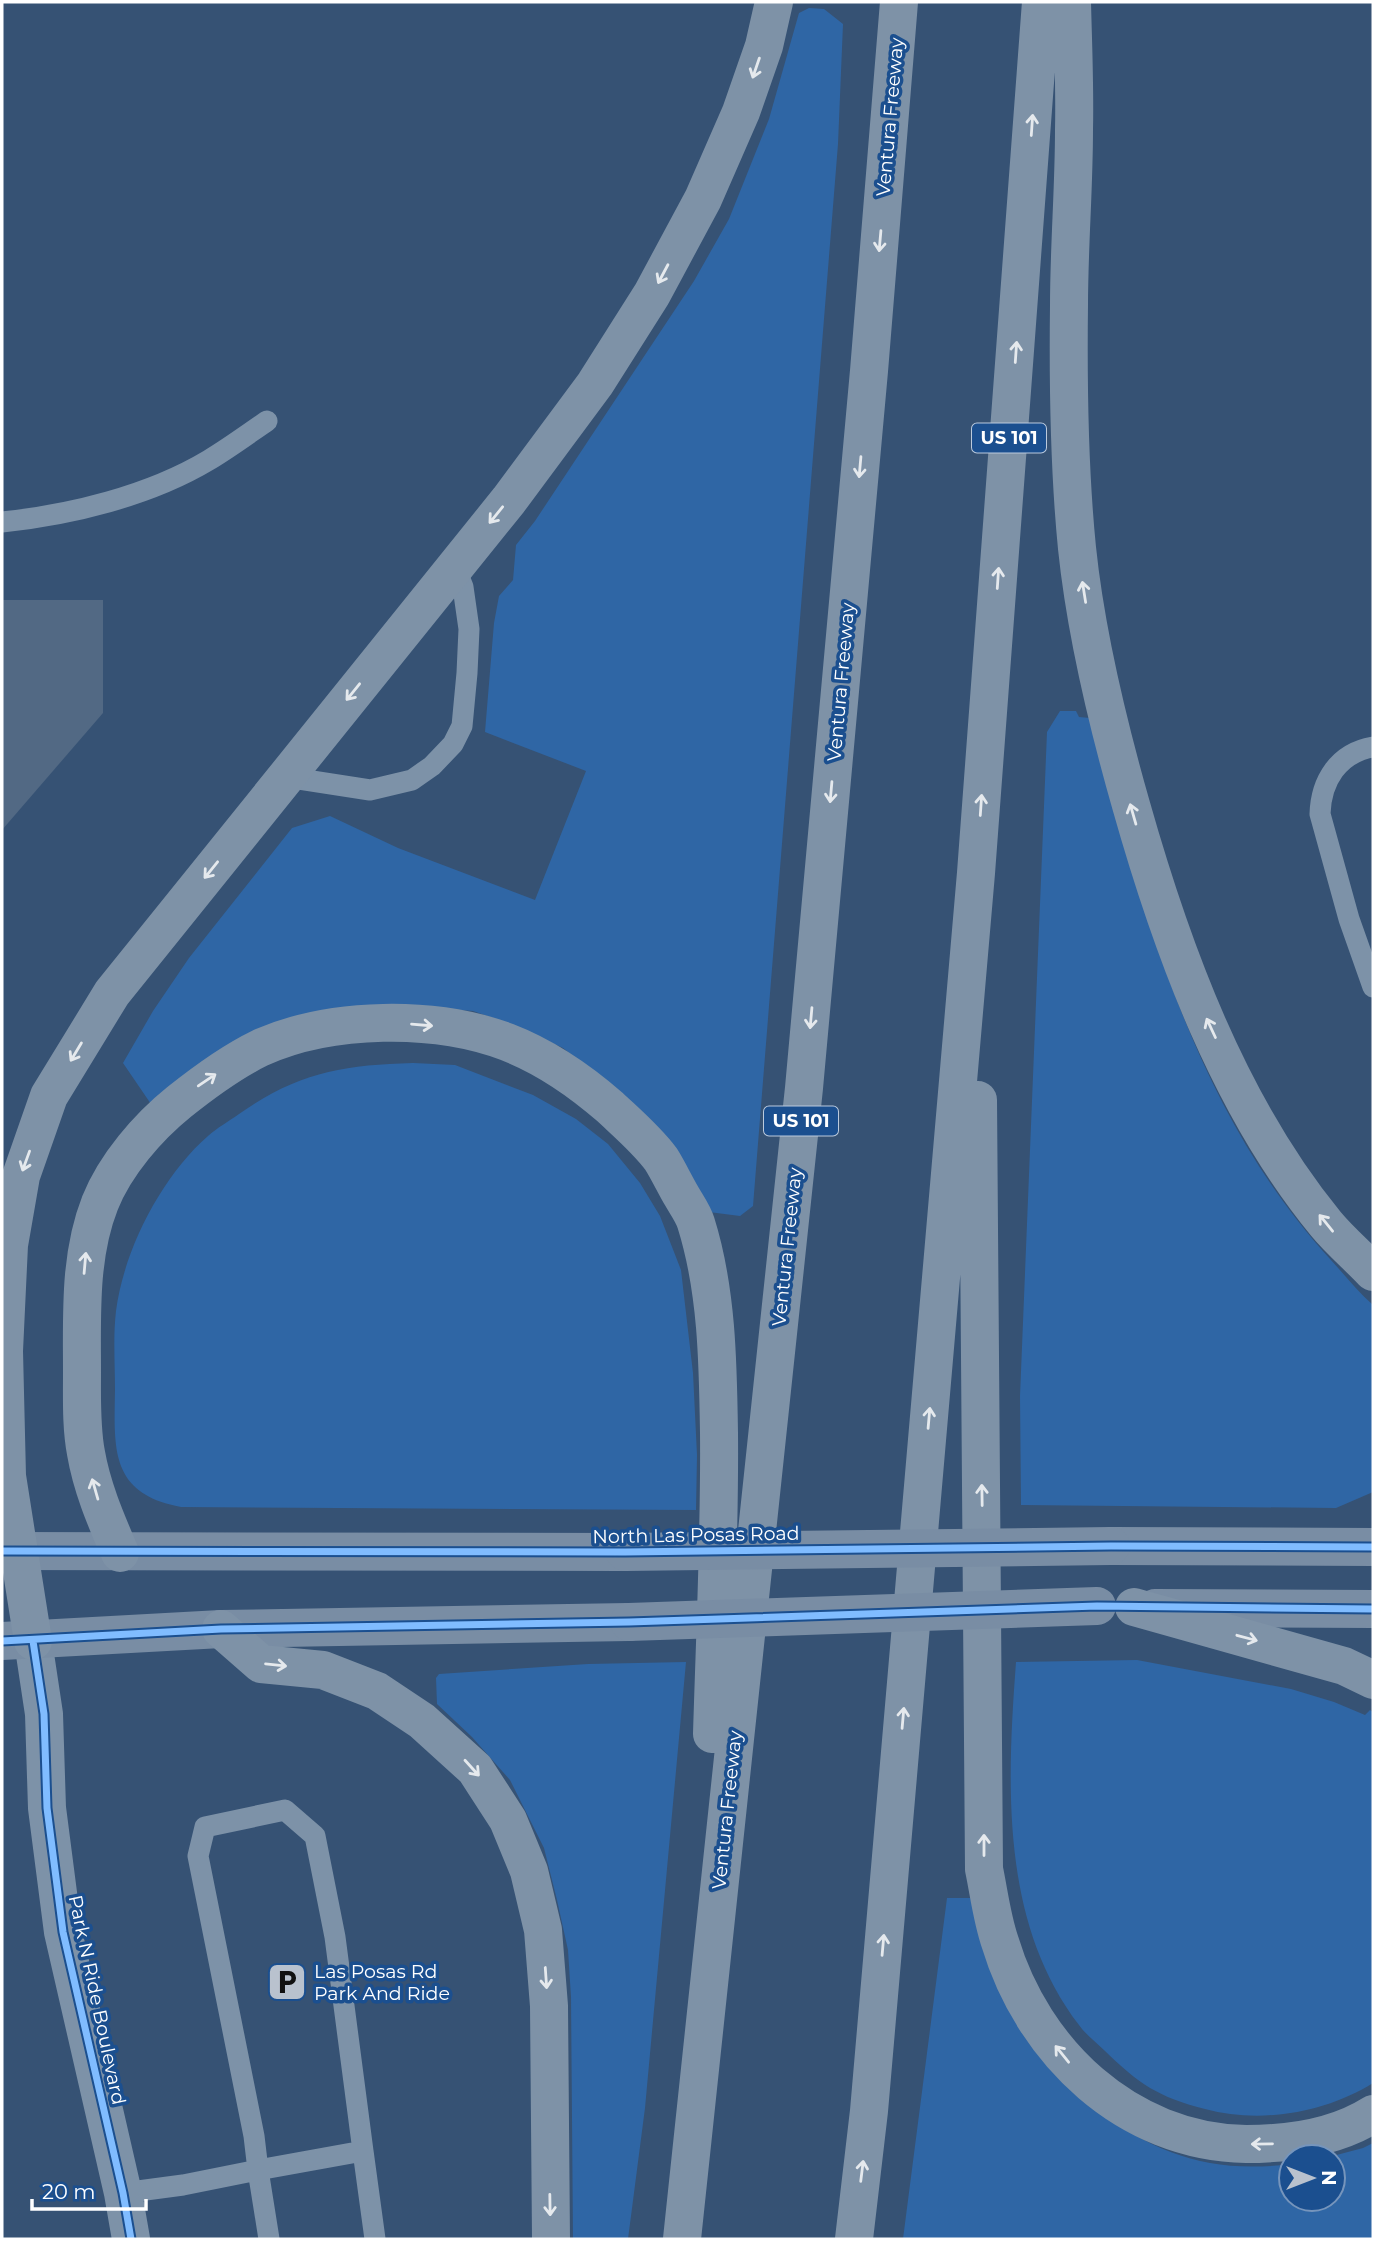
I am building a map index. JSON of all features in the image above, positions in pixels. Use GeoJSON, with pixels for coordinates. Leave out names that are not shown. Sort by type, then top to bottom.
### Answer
{"type":"FeatureCollection","features":[{"type":"Feature","properties":{"kind":"highway"},"geometry":{"type":"LineString","coordinates":[[17,1641],[7,1476],[4,1351],[9,1245],[21,1176],[49,1096],[112,993],[509,500],[587,395],[652,294],[703,199],[736,124],[764,46],[774,2]]}},
{"type":"Feature","properties":{"kind":"highway","name":"Ventura Freeway"},"geometry":{"type":"LineString","coordinates":[[682,2239],[804,1088],[899,2]]}},
{"type":"Feature","properties":{"kind":"highway","name":"US 101"},"geometry":{"type":"LineString","coordinates":[[854,2239],[869,2111],[976,873],[1041,2]]}},
{"type":"Feature","properties":{"kind":"highway"},"geometry":{"type":"LineString","coordinates":[[1072,2],[1074,131],[1069,304],[1070,420],[1077,549],[1094,660],[1149,869],[1192,988],[1241,1094],[1283,1164],[1327,1225],[1373,1272]]}},
{"type":"Feature","properties":{"kind":"highway"},"geometry":{"type":"LineString","coordinates":[[976,873],[984,1869],[1000,1943],[1018,1987],[1040,2028],[1070,2064],[1104,2096],[1142,2119],[1183,2135],[1224,2143],[1269,2144],[1309,2139],[1355,2126],[1373,2114]]}},
{"type":"Feature","properties":{"kind":"highway"},"geometry":{"type":"LineString","coordinates":[[120,1553],[96,1496],[85,1451],[82,1308],[86,1253],[100,1202],[129,1153],[162,1116],[205,1080],[261,1048],[311,1032],[356,1025],[413,1024],[469,1032],[507,1042],[554,1065],[587,1086],[627,1122],[661,1160],[695,1220],[711,1290],[719,1381],[720,1507],[705,2017]]}},
{"type":"Feature","properties":{"kind":"highway"},"geometry":{"type":"LineString","coordinates":[[1115,1607],[1343,1666],[1373,1681]]}},
{"type":"Feature","properties":{"kind":"highway"},"geometry":{"type":"LineString","coordinates":[[220,1629],[261,1664],[323,1670],[377,1691],[422,1721],[475,1769],[508,1820],[529,1871],[543,1930],[549,2006],[551,2239]]}},
{"type":"Feature","properties":{"kind":"main road","name":"North Las Posas Road"},"geometry":{"type":"LineString","coordinates":[[11,1551],[625,1552],[1111,1546],[1373,1547]]}},
{"type":"Feature","properties":{"kind":"main road"},"geometry":{"type":"LineString","coordinates":[[17,1641],[220,1629],[629,1622],[1115,1607],[1373,1609]]}},
{"type":"Feature","properties":{"kind":"street","name":"Park N Ride Boulevard"},"geometry":{"type":"LineString","coordinates":[[17,1641],[44,1714],[47,1808],[63,1932],[124,2193],[131,2239]]}},
{"type":"Feature","properties":{"kind":"lane"},"geometry":{"type":"LineString","coordinates":[[2,522],[50,517],[145,490],[207,461],[268,421]]}},
{"type":"Feature","properties":{"kind":"lane"},"geometry":{"type":"LineString","coordinates":[[286,777],[370,790],[412,780],[432,766],[453,744],[462,726],[469,629],[463,587],[455,567]]}},
{"type":"Feature","properties":{"kind":"lane"},"geometry":{"type":"LineString","coordinates":[[1373,747],[1352,753],[1338,765],[1327,779],[1321,796],[1320,814],[1349,919],[1373,987]]}},
{"type":"Feature","properties":{"kind":"lane"},"geometry":{"type":"LineString","coordinates":[[269,2239],[254,2136],[198,1856],[205,1827],[285,1810],[315,1836],[335,1937],[374,2239]]}},
{"type":"Feature","properties":{"kind":"lane"},"geometry":{"type":"LineString","coordinates":[[124,2193],[183,2185],[363,2151]]}},
{"type":"Feature","properties":{"kind":"shaded area"},"geometry":{"type":"Polygon","coordinates":[[[809,8],[824,9],[843,24],[838,144],[753,1206],[740,1216],[709,1212],[615,1089],[563,1048],[516,1026],[473,1011],[398,1005],[153,1107],[123,1063],[153,1011],[189,958],[292,828],[330,816],[398,848],[535,900],[586,771],[485,732],[494,623],[499,596],[513,580],[516,545],[535,521],[694,281],[729,219],[769,119],[799,13],[809,8]]]}},
{"type":"Feature","properties":{"kind":"shaded area"},"geometry":{"type":"Polygon","coordinates":[[[1060,711],[1076,711],[1079,717],[1090,718],[1131,863],[1178,1004],[1207,1071],[1241,1137],[1282,1199],[1330,1259],[1373,1305],[1373,1492],[1336,1508],[1021,1505],[1020,1396],[1047,732],[1060,711]]]}},
{"type":"Feature","properties":{"kind":"shaded area"},"geometry":{"type":"Polygon","coordinates":[[[413,1063],[455,1065],[533,1095],[576,1119],[608,1144],[640,1183],[660,1216],[681,1270],[693,1373],[697,1455],[696,1510],[181,1507],[158,1501],[141,1492],[129,1480],[121,1466],[115,1431],[116,1311],[120,1287],[136,1239],[175,1171],[191,1152],[219,1127],[281,1089],[301,1080],[342,1069],[413,1063]]]}},
{"type":"Feature","properties":{"kind":"shaded area"},"geometry":{"type":"Polygon","coordinates":[[[1137,1660],[1291,1689],[1365,1715],[1370,1710],[1373,1712],[1373,2083],[1334,2102],[1292,2113],[1270,2115],[1226,2113],[1174,2100],[1139,2081],[1088,2036],[1053,1985],[1035,1942],[1022,1897],[1014,1851],[1011,1756],[1016,1662],[1137,1660]]]}},
{"type":"Feature","properties":{"kind":"shaded area"},"geometry":{"type":"Polygon","coordinates":[[[686,1662],[645,2108],[628,2239],[573,2239],[571,1997],[568,1950],[557,1900],[544,1848],[510,1780],[472,1737],[437,1704],[436,1678],[439,1674],[588,1664],[686,1662]]]}},
{"type":"Feature","properties":{"kind":"shaded area"},"geometry":{"type":"Polygon","coordinates":[[[947,1898],[973,1898],[1095,2110],[1119,2126],[1187,2158],[1236,2166],[1277,2165],[1277,2213],[1347,2213],[1347,2152],[1373,2143],[1373,2239],[903,2239],[947,1898]]]}},
{"type":"Feature","properties":{"kind":"building"},"geometry":{"type":"Polygon","coordinates":[[[2,600],[103,600],[103,713],[2,830],[2,600]]]}},
{"type":"Feature","properties":{"kind":"cycle path"},"geometry":{"type":"LineString","coordinates":[[2,1551],[625,1552],[1111,1546],[1373,1547]]}},
{"type":"Feature","properties":{"kind":"cycle path"},"geometry":{"type":"LineString","coordinates":[[2,1641],[221,1629],[629,1622],[1097,1606],[1373,1609]]}},
{"type":"Feature","properties":{"kind":"cycle path"},"geometry":{"type":"LineString","coordinates":[[33,1641],[44,1714],[47,1808],[63,1932],[123,2193],[131,2239]]}},
{"type":"Feature","properties":{"kind":"place","name":"Las Posas Rd Park And Ride"},"geometry":{"type":"Point","coordinates":[287,1982]}}]}
